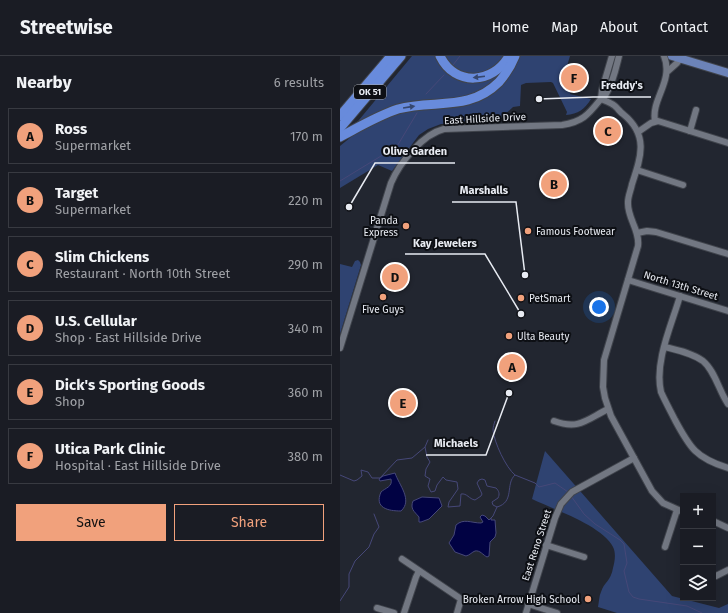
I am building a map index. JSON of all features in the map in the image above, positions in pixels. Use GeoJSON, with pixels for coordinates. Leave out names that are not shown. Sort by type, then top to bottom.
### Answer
{"type":"FeatureCollection","features":[{"type":"Feature","properties":{"kind":"highway","name":"OK 51"},"geometry":{"type":"LineString","coordinates":[[340,116],[391,56]]}},
{"type":"Feature","properties":{"kind":"highway","name":"OK 51"},"geometry":{"type":"LineString","coordinates":[[340,128],[401,56]]}},
{"type":"Feature","properties":{"kind":"highway"},"geometry":{"type":"LineString","coordinates":[[440,56],[444,63],[461,76],[474,78],[488,76],[496,72],[510,56]]}},
{"type":"Feature","properties":{"kind":"highway"},"geometry":{"type":"LineString","coordinates":[[340,137],[368,122],[398,110],[424,105],[457,103],[476,98],[488,91],[502,78],[511,66],[515,56]]}},
{"type":"Feature","properties":{"kind":"main road"},"geometry":{"type":"LineString","coordinates":[[672,56],[728,73]]}},
{"type":"Feature","properties":{"kind":"street","name":"East Hillside Drive"},"geometry":{"type":"LineString","coordinates":[[601,99],[602,90],[612,56]]}},
{"type":"Feature","properties":{"kind":"street","name":"East Hillside Drive"},"geometry":{"type":"LineString","coordinates":[[340,348],[391,182],[421,141],[430,134],[444,129],[568,124],[583,118],[592,111],[601,99],[606,96],[612,82],[619,56]]}},
{"type":"Feature","properties":{"kind":"street"},"geometry":{"type":"LineString","coordinates":[[664,56],[668,71]]}},
{"type":"Feature","properties":{"kind":"street"},"geometry":{"type":"LineString","coordinates":[[655,121],[655,111],[668,71],[680,59]]}},
{"type":"Feature","properties":{"kind":"street"},"geometry":{"type":"LineString","coordinates":[[601,99],[617,108],[629,120],[638,132],[641,149],[628,203],[630,218],[637,233],[638,246],[604,360],[603,387],[608,409],[654,494],[663,503],[680,511],[665,547]]}},
{"type":"Feature","properties":{"kind":"street"},"geometry":{"type":"LineString","coordinates":[[690,131],[696,110]]}},
{"type":"Feature","properties":{"kind":"street"},"geometry":{"type":"LineString","coordinates":[[638,132],[655,121],[728,143]]}},
{"type":"Feature","properties":{"kind":"street"},"geometry":{"type":"LineString","coordinates":[[637,170],[683,184]]}},
{"type":"Feature","properties":{"kind":"street"},"geometry":{"type":"LineString","coordinates":[[637,233],[647,231],[656,232],[728,254]]}},
{"type":"Feature","properties":{"kind":"street","name":"North 13th Street"},"geometry":{"type":"LineString","coordinates":[[628,280],[728,311]]}},
{"type":"Feature","properties":{"kind":"street"},"geometry":{"type":"LineString","coordinates":[[680,296],[659,367],[659,383],[663,397],[692,449],[707,461],[728,468]]}},
{"type":"Feature","properties":{"kind":"street"},"geometry":{"type":"LineString","coordinates":[[665,347],[690,354],[703,361],[708,367],[728,404]]}},
{"type":"Feature","properties":{"kind":"street"},"geometry":{"type":"LineString","coordinates":[[554,421],[576,425],[608,409]]}},
{"type":"Feature","properties":{"kind":"street","name":"East Reno Street"},"geometry":{"type":"LineString","coordinates":[[526,613],[546,545],[558,510],[565,498],[572,492],[634,458]]}},
{"type":"Feature","properties":{"kind":"street"},"geometry":{"type":"LineString","coordinates":[[716,522],[728,528]]}},
{"type":"Feature","properties":{"kind":"street"},"geometry":{"type":"LineString","coordinates":[[546,545],[584,557]]}},
{"type":"Feature","properties":{"kind":"street"},"geometry":{"type":"LineString","coordinates":[[402,559],[461,599],[456,613]]}},
{"type":"Feature","properties":{"kind":"street"},"geometry":{"type":"LineString","coordinates":[[716,576],[728,570]]}},
{"type":"Feature","properties":{"kind":"street"},"geometry":{"type":"LineString","coordinates":[[404,613],[416,577],[420,571]]}},
{"type":"Feature","properties":{"kind":"street"},"geometry":{"type":"LineString","coordinates":[[528,604],[557,613]]}},
{"type":"Feature","properties":{"kind":"street"},"geometry":{"type":"LineString","coordinates":[[377,608],[394,613]]}},
{"type":"Feature","properties":{"kind":"shaded area"},"geometry":{"type":"Polygon","coordinates":[[[412,56],[438,56],[464,79],[504,68],[504,73],[477,95],[426,103],[354,126],[412,56]]]}},
{"type":"Feature","properties":{"kind":"shaded area"},"geometry":{"type":"Polygon","coordinates":[[[445,56],[506,56],[489,71],[477,75],[458,70],[448,61],[445,56]]]}},
{"type":"Feature","properties":{"kind":"shaded area"},"geometry":{"type":"Polygon","coordinates":[[[519,56],[570,56],[561,86],[571,89],[570,94],[591,99],[581,110],[566,115],[567,112],[553,83],[526,83],[521,85],[520,106],[513,107],[499,120],[475,123],[441,124],[428,129],[419,135],[392,171],[378,165],[340,188],[340,146],[357,132],[391,114],[485,96],[519,56]]]}},
{"type":"Feature","properties":{"kind":"shaded area"},"geometry":{"type":"Polygon","coordinates":[[[358,260],[361,265],[340,334],[340,264],[352,267],[355,261],[358,260]]]}},
{"type":"Feature","properties":{"kind":"shaded area"},"geometry":{"type":"Polygon","coordinates":[[[545,451],[672,596],[680,598],[680,601],[692,601],[719,608],[728,604],[728,613],[617,613],[598,607],[602,589],[609,579],[615,560],[613,547],[608,539],[589,525],[532,499],[545,451]]]}},
{"type":"Feature","properties":{"kind":"shaded area"},"geometry":{"type":"Polygon","coordinates":[[[395,473],[404,492],[406,502],[401,511],[384,508],[379,502],[381,492],[390,486],[391,479],[380,481],[379,479],[383,476],[395,473]]]}},
{"type":"Feature","properties":{"kind":"shaded area"},"geometry":{"type":"Polygon","coordinates":[[[422,497],[439,498],[442,506],[429,519],[419,522],[419,517],[413,510],[412,504],[413,501],[422,497]]]}},
{"type":"Feature","properties":{"kind":"shaded area"},"geometry":{"type":"Polygon","coordinates":[[[482,515],[489,520],[491,518],[491,520],[495,520],[496,533],[495,537],[490,542],[489,556],[487,557],[477,551],[474,551],[466,556],[455,552],[449,543],[454,535],[456,525],[465,521],[481,523],[483,522],[480,517],[482,515]]]}},
{"type":"Feature","properties":{"kind":"waterway"},"geometry":{"type":"LineString","coordinates":[[453,65],[460,56]]}},
{"type":"Feature","properties":{"kind":"waterway"},"geometry":{"type":"LineString","coordinates":[[426,94],[444,75]]}},
{"type":"Feature","properties":{"kind":"waterway"},"geometry":{"type":"LineString","coordinates":[[340,181],[396,148],[417,113]]}},
{"type":"Feature","properties":{"kind":"waterway"},"geometry":{"type":"LineString","coordinates":[[495,421],[493,430],[496,441],[504,461],[515,475]]}},
{"type":"Feature","properties":{"kind":"waterway"},"geometry":{"type":"LineString","coordinates":[[425,447],[428,440]]}},
{"type":"Feature","properties":{"kind":"waterway"},"geometry":{"type":"LineString","coordinates":[[340,475],[354,481],[362,476],[361,470],[368,472],[372,478],[380,478],[397,460],[412,458],[425,447],[427,457],[430,462],[426,469],[425,476],[430,479],[428,486],[431,492],[435,491],[437,485],[443,477],[446,480],[457,482],[458,489],[449,502],[448,507],[460,506],[461,494],[465,494],[475,500],[481,496],[482,494],[477,483],[482,479],[485,480],[487,486],[498,490],[498,498],[492,502],[493,505],[497,507],[503,505],[506,501],[510,483],[515,475],[535,483],[539,487],[555,483],[568,492]]}},
{"type":"Feature","properties":{"kind":"waterway"},"geometry":{"type":"LineString","coordinates":[[571,496],[584,514],[595,524],[624,544],[627,563],[624,571],[629,592],[633,597],[687,606],[702,613]]}},
{"type":"Feature","properties":{"kind":"waterway"},"geometry":{"type":"LineString","coordinates":[[491,518],[497,507]]}},
{"type":"Feature","properties":{"kind":"waterway"},"geometry":{"type":"LineString","coordinates":[[340,601],[349,587],[349,574],[355,561],[369,547],[374,534],[379,527],[374,514]]}},
{"type":"Feature","properties":{"kind":"place","name":"Utica Park Clinic"},"geometry":{"type":"Point","coordinates":[574,78]}},
{"type":"Feature","properties":{"kind":"place","name":"Freddy's"},"geometry":{"type":"Point","coordinates":[539,99]}},
{"type":"Feature","properties":{"kind":"place","name":"Slim Chickens"},"geometry":{"type":"Point","coordinates":[608,131]}},
{"type":"Feature","properties":{"kind":"place","name":"Target"},"geometry":{"type":"Point","coordinates":[554,184]}},
{"type":"Feature","properties":{"kind":"place","name":"Olive Garden"},"geometry":{"type":"Point","coordinates":[349,207]}},
{"type":"Feature","properties":{"kind":"place","name":"Panda Express"},"geometry":{"type":"Point","coordinates":[406,226]}},
{"type":"Feature","properties":{"kind":"place","name":"Famous Footwear"},"geometry":{"type":"Point","coordinates":[528,231]}},
{"type":"Feature","properties":{"kind":"place","name":"Marshalls"},"geometry":{"type":"Point","coordinates":[525,275]}},
{"type":"Feature","properties":{"kind":"place","name":"U.S. Cellular"},"geometry":{"type":"Point","coordinates":[395,277]}},
{"type":"Feature","properties":{"kind":"place","name":"Five Guys"},"geometry":{"type":"Point","coordinates":[383,297]}},
{"type":"Feature","properties":{"kind":"place","name":"PetSmart"},"geometry":{"type":"Point","coordinates":[521,298]}},
{"type":"Feature","properties":{"kind":"place","name":"Kay Jewelers"},"geometry":{"type":"Point","coordinates":[521,314]}},
{"type":"Feature","properties":{"kind":"place","name":"Ulta Beauty"},"geometry":{"type":"Point","coordinates":[509,336]}},
{"type":"Feature","properties":{"kind":"place","name":"Ross"},"geometry":{"type":"Point","coordinates":[512,367]}},
{"type":"Feature","properties":{"kind":"place","name":"Michaels"},"geometry":{"type":"Point","coordinates":[509,393]}},
{"type":"Feature","properties":{"kind":"place","name":"Dick's Sporting Goods"},"geometry":{"type":"Point","coordinates":[403,403]}},
{"type":"Feature","properties":{"kind":"place","name":"Broken Arrow High School"},"geometry":{"type":"Point","coordinates":[588,599]}}]}
